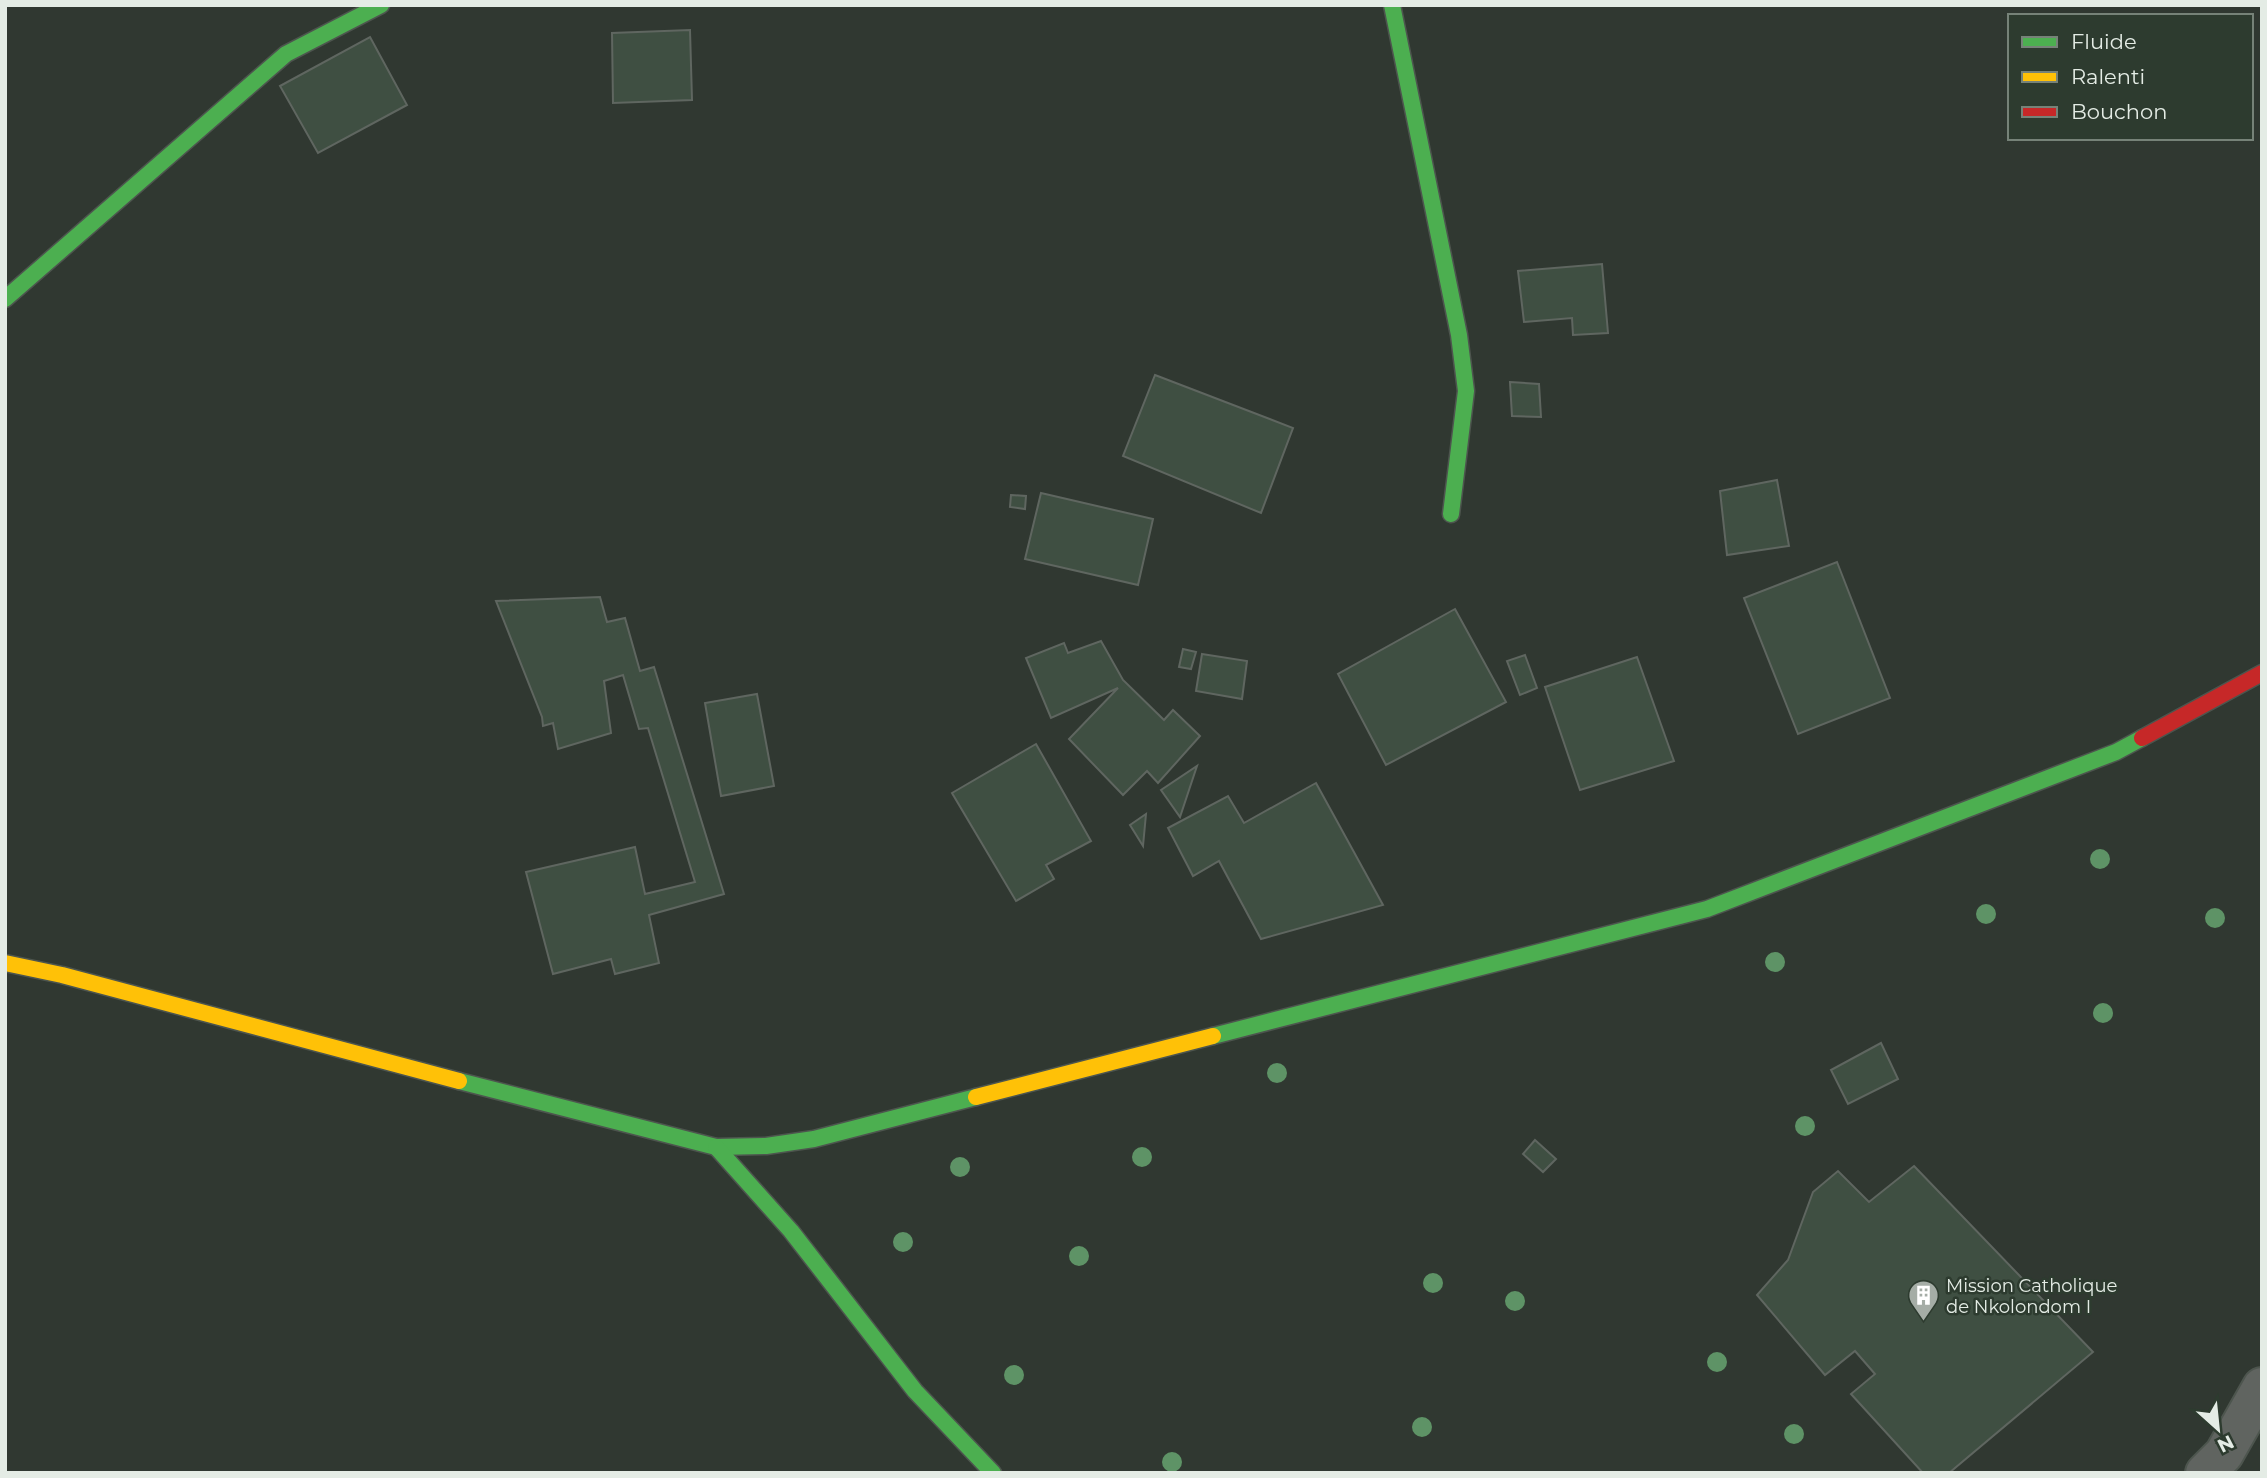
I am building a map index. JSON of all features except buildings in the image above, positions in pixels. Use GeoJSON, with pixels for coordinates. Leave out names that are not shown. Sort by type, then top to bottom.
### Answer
{"type":"FeatureCollection","features":[{"type":"Feature","properties":{"kind":"street"},"geometry":{"type":"LineString","coordinates":[[5,299],[286,54],[381,5]]}},
{"type":"Feature","properties":{"kind":"street"},"geometry":{"type":"LineString","coordinates":[[1392,5],[1459,335],[1463,369],[1465,391],[1451,514]]}},
{"type":"Feature","properties":{"kind":"street"},"geometry":{"type":"LineString","coordinates":[[5,963],[62,975],[716,1147],[766,1146],[814,1139],[1707,909],[2116,752],[2262,673]]}},
{"type":"Feature","properties":{"kind":"street"},"geometry":{"type":"LineString","coordinates":[[716,1147],[754,1184],[788,1225],[905,1379],[993,1473]]}},
{"type":"Feature","properties":{"kind":"street"},"geometry":{"type":"LineString","coordinates":[[2205,1473],[2224,1454],[2262,1387]]}},
{"type":"Feature","properties":{"kind":"traffic: fast"},"geometry":{"type":"LineString","coordinates":[[5,299],[286,54],[381,5]]}},
{"type":"Feature","properties":{"kind":"traffic: fast"},"geometry":{"type":"LineString","coordinates":[[1392,5],[1459,335],[1466,391],[1451,514]]}},
{"type":"Feature","properties":{"kind":"traffic: fast"},"geometry":{"type":"LineString","coordinates":[[1213,1036],[1707,909],[2116,752],[2142,738]]}},
{"type":"Feature","properties":{"kind":"traffic: fast"},"geometry":{"type":"LineString","coordinates":[[459,1081],[716,1147],[766,1146],[814,1139],[976,1097]]}},
{"type":"Feature","properties":{"kind":"traffic: fast"},"geometry":{"type":"LineString","coordinates":[[716,1147],[791,1231],[915,1391],[993,1473]]}},
{"type":"Feature","properties":{"kind":"traffic: slow"},"geometry":{"type":"LineString","coordinates":[[5,963],[62,975],[459,1081]]}},
{"type":"Feature","properties":{"kind":"traffic: slow"},"geometry":{"type":"LineString","coordinates":[[976,1097],[1213,1036]]}},
{"type":"Feature","properties":{"kind":"traffic: jam"},"geometry":{"type":"LineString","coordinates":[[2142,738],[2262,673]]}},
{"type":"Feature","properties":{"kind":"place","name":"Mission Catholique de Nkolondom I"},"geometry":{"type":"Point","coordinates":[1923,1323]}}]}
